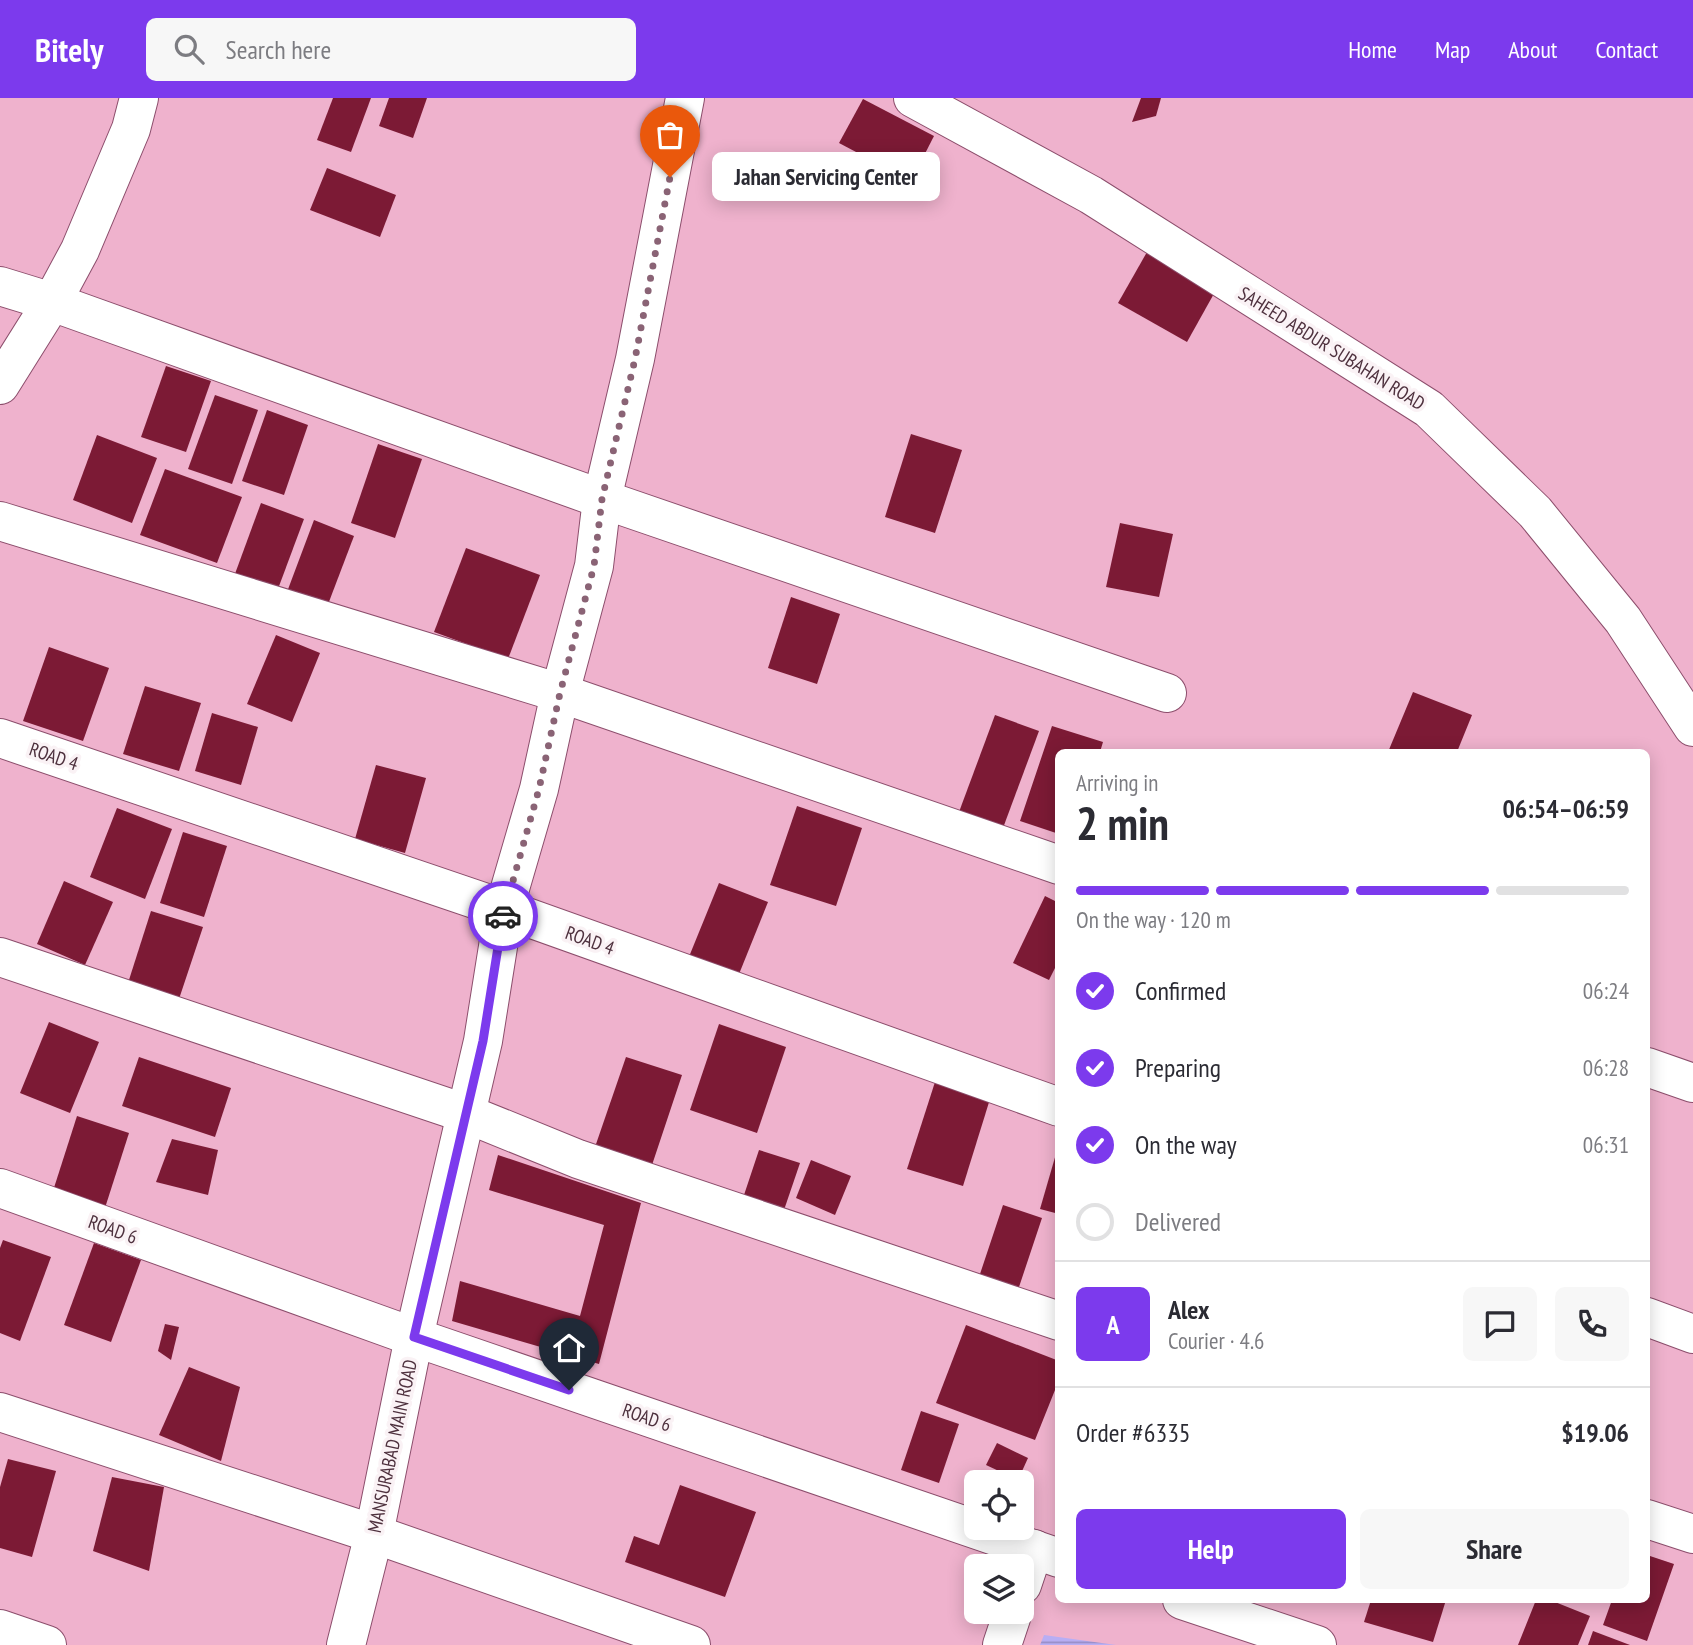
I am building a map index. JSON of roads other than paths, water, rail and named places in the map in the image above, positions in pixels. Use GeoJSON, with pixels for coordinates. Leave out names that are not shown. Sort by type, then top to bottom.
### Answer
{"type":"FeatureCollection","features":[{"type":"Feature","properties":{"kind":"street"},"geometry":{"type":"LineString","coordinates":[[0,385],[52,302],[80,250],[131,129],[139,98]]}},
{"type":"Feature","properties":{"kind":"street","name":"MANSURABAD MAIN ROAD"},"geometry":{"type":"LineString","coordinates":[[346,1645],[386,1479],[414,1337],[483,1041],[504,909],[539,789],[560,693],[594,566],[602,499],[635,359],[685,98]]}},
{"type":"Feature","properties":{"kind":"street","name":"SAHEED ABDUR SUBAHAN ROAD"},"geometry":{"type":"LineString","coordinates":[[913,98],[1091,195],[1429,409],[1535,512],[1623,620],[1693,727]]}},
{"type":"Feature","properties":{"kind":"street"},"geometry":{"type":"LineString","coordinates":[[0,286],[52,302],[602,499],[1167,693]]}},
{"type":"Feature","properties":{"kind":"street"},"geometry":{"type":"LineString","coordinates":[[0,521],[560,693],[1055,864]]}},
{"type":"Feature","properties":{"kind":"street","name":"ROAD 4"},"geometry":{"type":"LineString","coordinates":[[0,738],[504,909],[1055,1106]]}},
{"type":"Feature","properties":{"kind":"street"},"geometry":{"type":"LineString","coordinates":[[0,957],[467,1114],[578,1159],[1055,1320]]}},
{"type":"Feature","properties":{"kind":"street"},"geometry":{"type":"LineString","coordinates":[[1650,1068],[1693,1083]]}},
{"type":"Feature","properties":{"kind":"street","name":"ROAD 6"},"geometry":{"type":"LineString","coordinates":[[0,1188],[414,1337],[1046,1553]]}},
{"type":"Feature","properties":{"kind":"street"},"geometry":{"type":"LineString","coordinates":[[1650,1318],[1693,1334]]}},
{"type":"Feature","properties":{"kind":"street"},"geometry":{"type":"LineString","coordinates":[[0,1412],[373,1535],[691,1645]]}},
{"type":"Feature","properties":{"kind":"street"},"geometry":{"type":"LineString","coordinates":[[1650,1520],[1693,1534]]}},
{"type":"Feature","properties":{"kind":"street"},"geometry":{"type":"LineString","coordinates":[[1034,1569],[1046,1553]]}},
{"type":"Feature","properties":{"kind":"street"},"geometry":{"type":"LineString","coordinates":[[1191,1603],[1317,1645]]}},
{"type":"Feature","properties":{"kind":"street"},"geometry":{"type":"LineString","coordinates":[[1002,1645],[1009,1624]]}},
{"type":"Feature","properties":{"kind":"street"},"geometry":{"type":"LineString","coordinates":[[0,1629],[47,1645]]}},
{"type":"Feature","properties":{"kind":"place","name":"Jahan Servicing Center"},"geometry":{"type":"Point","coordinates":[670,177]}}]}
